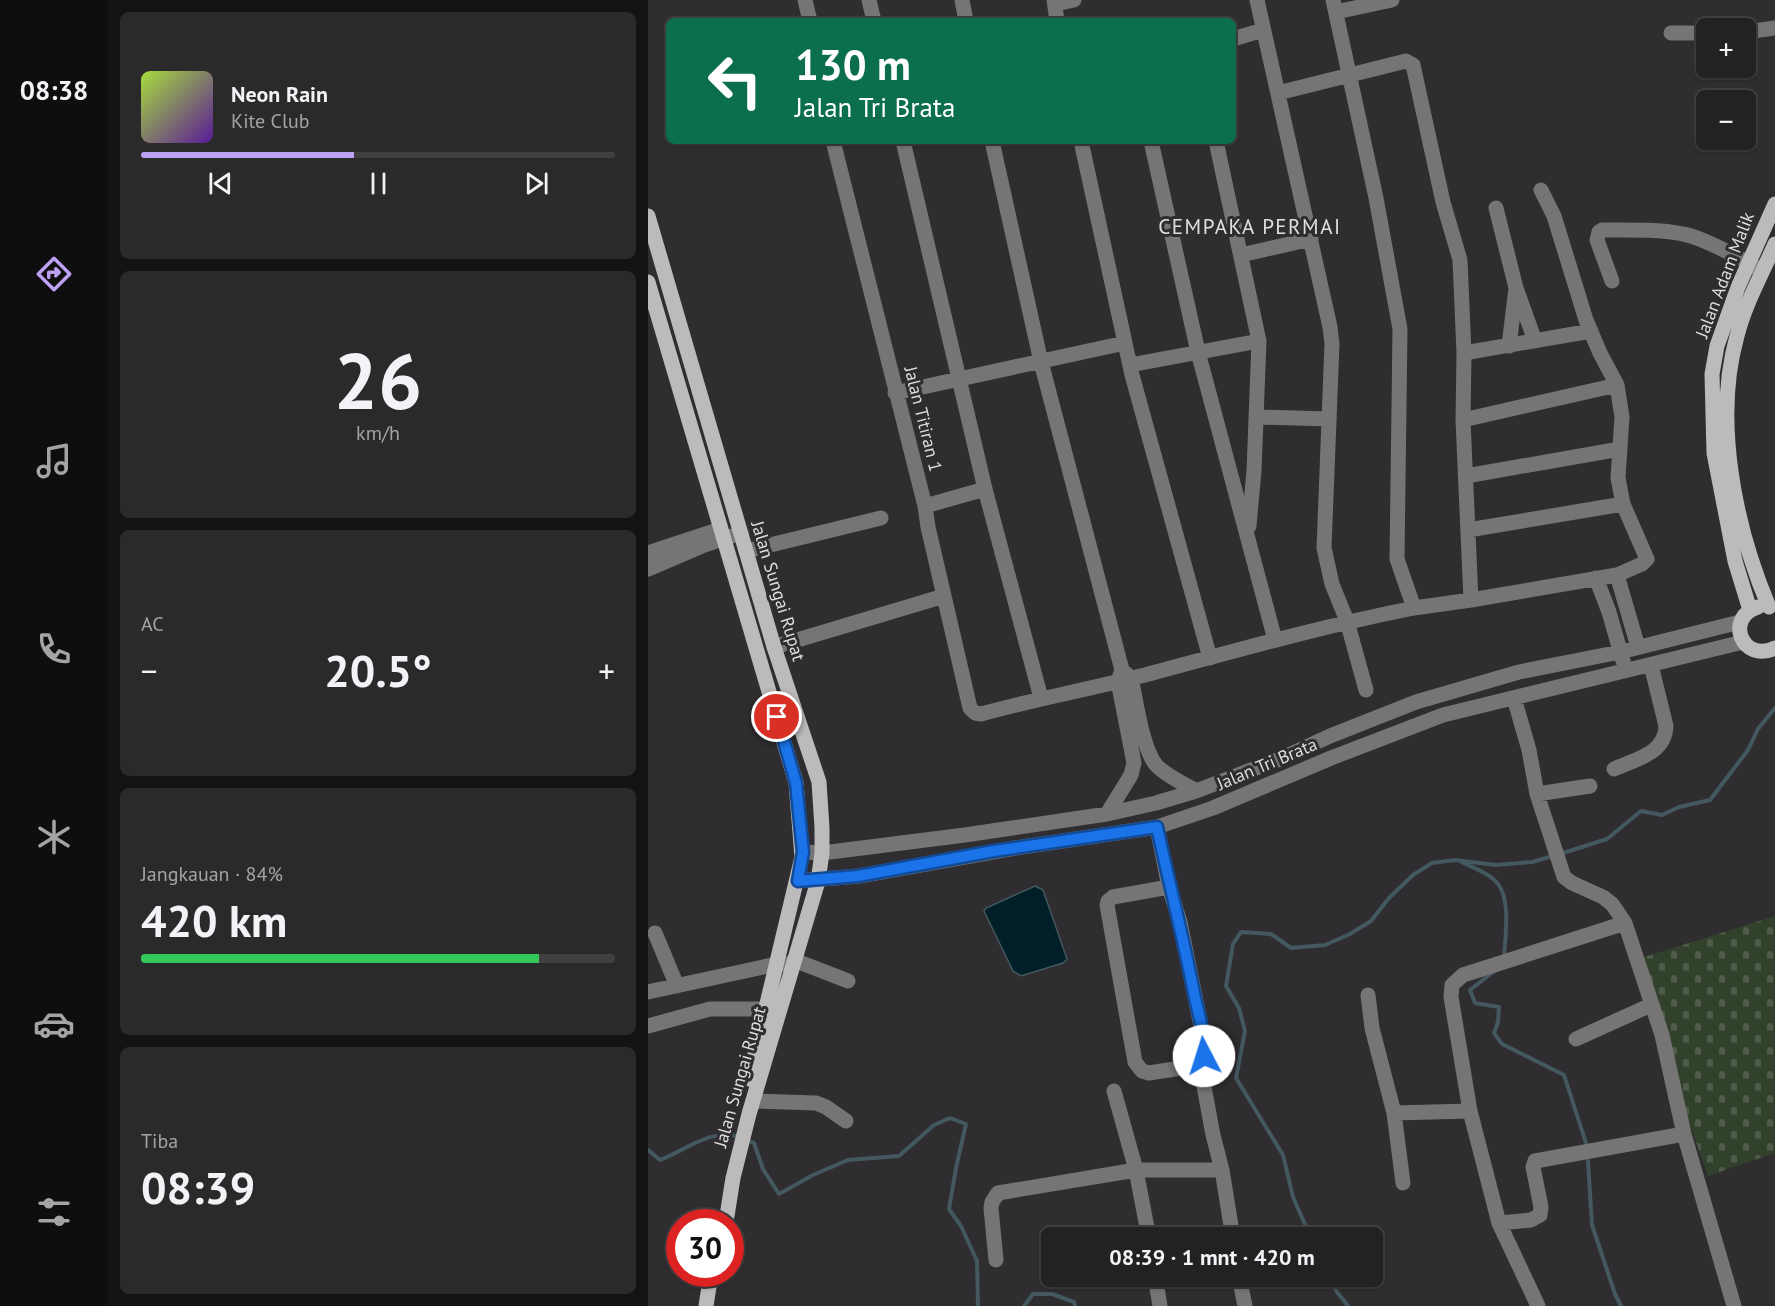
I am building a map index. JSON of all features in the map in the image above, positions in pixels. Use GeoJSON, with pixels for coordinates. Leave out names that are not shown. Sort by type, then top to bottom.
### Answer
{"type":"FeatureCollection","features":[{"type":"Feature","properties":{"kind":"main road","name":"Jalan Adam Malik"},"geometry":{"type":"LineString","coordinates":[[1750,610],[1735,561],[1714,453],[1712,374],[1717,346],[1775,204]]}},
{"type":"Feature","properties":{"kind":"main road","name":"Jalan Sungai Rupat"},"geometry":{"type":"LineString","coordinates":[[648,216],[774,647],[819,782],[822,853],[818,881],[773,1009],[722,1209]]}},
{"type":"Feature","properties":{"kind":"main road","name":"Jalan Adam Malik"},"geometry":{"type":"LineString","coordinates":[[1772,609],[1756,577],[1739,512],[1727,429],[1731,361],[1737,334],[1775,244]]}},
{"type":"Feature","properties":{"kind":"main road","name":"Jalan Sungai Rupat"},"geometry":{"type":"LineString","coordinates":[[648,284],[796,783],[803,852],[788,963]]}},
{"type":"Feature","properties":{"kind":"main road"},"geometry":{"type":"LineString","coordinates":[[1772,609],[1759,606],[1750,610],[1740,622],[1740,636],[1743,642],[1755,651],[1773,653]]}},
{"type":"Feature","properties":{"kind":"main road","name":"Jalan Sungai Rupat"},"geometry":{"type":"LineString","coordinates":[[727,1209],[730,1176]]}},
{"type":"Feature","properties":{"kind":"main road"},"geometry":{"type":"LineString","coordinates":[[706,1306],[709,1287]]}},
{"type":"Feature","properties":{"kind":"main road"},"geometry":{"type":"LineString","coordinates":[[714,1306],[716,1287]]}},
{"type":"Feature","properties":{"kind":"street"},"geometry":{"type":"LineString","coordinates":[[805,0],[809,18]]}},
{"type":"Feature","properties":{"kind":"street"},"geometry":{"type":"LineString","coordinates":[[869,0],[873,18]]}},
{"type":"Feature","properties":{"kind":"street"},"geometry":{"type":"LineString","coordinates":[[962,0],[965,18]]}},
{"type":"Feature","properties":{"kind":"street"},"geometry":{"type":"LineString","coordinates":[[1057,18],[1054,2],[1074,0]]}},
{"type":"Feature","properties":{"kind":"street"},"geometry":{"type":"LineString","coordinates":[[1257,0],[1332,344],[1324,548],[1332,584],[1347,621],[1366,690]]}},
{"type":"Feature","properties":{"kind":"street"},"geometry":{"type":"LineString","coordinates":[[1392,0],[1334,6],[1376,198],[1400,329],[1397,559],[1414,609]]}},
{"type":"Feature","properties":{"kind":"street"},"geometry":{"type":"LineString","coordinates":[[1756,31],[1775,28]]}},
{"type":"Feature","properties":{"kind":"street"},"geometry":{"type":"LineString","coordinates":[[1236,38],[1263,30]]}},
{"type":"Feature","properties":{"kind":"street"},"geometry":{"type":"LineString","coordinates":[[1671,33],[1696,33]]}},
{"type":"Feature","properties":{"kind":"street"},"geometry":{"type":"LineString","coordinates":[[1278,93],[1406,61],[1413,65],[1443,201],[1460,260],[1464,353],[1463,420],[1471,600]]}},
{"type":"Feature","properties":{"kind":"street","name":"Jalan Titiran 1"},"geometry":{"type":"LineString","coordinates":[[834,144],[925,506],[970,708],[975,713],[981,714],[1041,698]]}},
{"type":"Feature","properties":{"kind":"street"},"geometry":{"type":"LineString","coordinates":[[904,144],[985,489],[1041,698],[1210,658],[1347,621],[1617,575],[1642,564],[1647,559],[1623,504],[1618,478],[1622,417],[1617,385],[1591,331],[1554,216],[1541,190]]}},
{"type":"Feature","properties":{"kind":"street"},"geometry":{"type":"LineString","coordinates":[[993,144],[1041,362],[1123,677],[1148,751],[1156,765],[1170,777],[1196,791]]}},
{"type":"Feature","properties":{"kind":"street"},"geometry":{"type":"LineString","coordinates":[[1084,144],[1130,365],[1210,658]]}},
{"type":"Feature","properties":{"kind":"street"},"geometry":{"type":"LineString","coordinates":[[1152,144],[1198,352],[1275,640]]}},
{"type":"Feature","properties":{"kind":"street"},"geometry":{"type":"LineString","coordinates":[[1217,144],[1259,341],[1257,417],[1248,535]]}},
{"type":"Feature","properties":{"kind":"street"},"geometry":{"type":"LineString","coordinates":[[1496,208],[1516,288],[1535,341]]}},
{"type":"Feature","properties":{"kind":"street"},"geometry":{"type":"LineString","coordinates":[[1612,281],[1597,240],[1602,230],[1684,234],[1762,271]]}},
{"type":"Feature","properties":{"kind":"street"},"geometry":{"type":"LineString","coordinates":[[1241,255],[1311,240]]}},
{"type":"Feature","properties":{"kind":"street"},"geometry":{"type":"LineString","coordinates":[[1509,346],[1516,288]]}},
{"type":"Feature","properties":{"kind":"street"},"geometry":{"type":"LineString","coordinates":[[1464,353],[1591,331]]}},
{"type":"Feature","properties":{"kind":"street"},"geometry":{"type":"LineString","coordinates":[[1130,365],[1259,341]]}},
{"type":"Feature","properties":{"kind":"street"},"geometry":{"type":"LineString","coordinates":[[896,393],[1125,343]]}},
{"type":"Feature","properties":{"kind":"street"},"geometry":{"type":"LineString","coordinates":[[1463,420],[1617,385]]}},
{"type":"Feature","properties":{"kind":"street"},"geometry":{"type":"LineString","coordinates":[[1257,417],[1329,419]]}},
{"type":"Feature","properties":{"kind":"street"},"geometry":{"type":"LineString","coordinates":[[1466,476],[1620,449]]}},
{"type":"Feature","properties":{"kind":"street"},"geometry":{"type":"LineString","coordinates":[[925,506],[985,489]]}},
{"type":"Feature","properties":{"kind":"street"},"geometry":{"type":"LineString","coordinates":[[1468,530],[1623,504]]}},
{"type":"Feature","properties":{"kind":"street"},"geometry":{"type":"LineString","coordinates":[[746,551],[881,518]]}},
{"type":"Feature","properties":{"kind":"street"},"geometry":{"type":"LineString","coordinates":[[648,569],[739,528]]}},
{"type":"Feature","properties":{"kind":"street"},"geometry":{"type":"LineString","coordinates":[[648,553],[723,534]]}},
{"type":"Feature","properties":{"kind":"street"},"geometry":{"type":"LineString","coordinates":[[1617,575],[1638,647]]}},
{"type":"Feature","properties":{"kind":"street"},"geometry":{"type":"LineString","coordinates":[[1596,578],[1609,612],[1626,671]]}},
{"type":"Feature","properties":{"kind":"street"},"geometry":{"type":"LineString","coordinates":[[774,647],[944,596]]}},
{"type":"Feature","properties":{"kind":"street","name":"Jalan Tri Brata"},"geometry":{"type":"LineString","coordinates":[[803,852],[822,853],[1011,828],[1107,814],[1156,803],[1196,791],[1280,759],[1330,736],[1416,702],[1519,672],[1620,652],[1740,622]]}},
{"type":"Feature","properties":{"kind":"street","name":"Jalan Tri Brata"},"geometry":{"type":"LineString","coordinates":[[798,881],[858,876],[1015,848],[1157,827],[1213,808],[1443,716],[1743,642]]}},
{"type":"Feature","properties":{"kind":"street"},"geometry":{"type":"LineString","coordinates":[[1614,769],[1658,748],[1666,733],[1651,665]]}},
{"type":"Feature","properties":{"kind":"street"},"geometry":{"type":"LineString","coordinates":[[1107,814],[1131,776],[1134,763],[1123,677]]}},
{"type":"Feature","properties":{"kind":"street"},"geometry":{"type":"LineString","coordinates":[[1515,698],[1529,750],[1537,794],[1564,877],[1612,904],[1625,923],[1640,964],[1662,1035],[1684,1134],[1734,1306]]}},
{"type":"Feature","properties":{"kind":"street"},"geometry":{"type":"LineString","coordinates":[[1280,759],[1286,777]]}},
{"type":"Feature","properties":{"kind":"street"},"geometry":{"type":"LineString","coordinates":[[1537,794],[1590,786]]}},
{"type":"Feature","properties":{"kind":"street"},"geometry":{"type":"LineString","coordinates":[[1157,827],[1169,887],[1180,922],[1203,1036],[1204,1054],[1200,1065],[1231,1227]]}},
{"type":"Feature","properties":{"kind":"street"},"geometry":{"type":"LineString","coordinates":[[1011,828],[1015,848]]}},
{"type":"Feature","properties":{"kind":"street"},"geometry":{"type":"LineString","coordinates":[[1169,887],[1113,897],[1107,901],[1134,1062],[1142,1071],[1149,1073],[1200,1065]]}},
{"type":"Feature","properties":{"kind":"street"},"geometry":{"type":"LineString","coordinates":[[1538,1306],[1499,1223],[1470,1111],[1451,997],[1452,986],[1463,975],[1625,923]]}},
{"type":"Feature","properties":{"kind":"street"},"geometry":{"type":"LineString","coordinates":[[655,933],[677,986]]}},
{"type":"Feature","properties":{"kind":"street"},"geometry":{"type":"LineString","coordinates":[[648,992],[788,963],[848,981]]}},
{"type":"Feature","properties":{"kind":"street"},"geometry":{"type":"LineString","coordinates":[[1368,995],[1372,1028],[1394,1113],[1403,1183]]}},
{"type":"Feature","properties":{"kind":"street"},"geometry":{"type":"LineString","coordinates":[[1576,1039],[1651,1005]]}},
{"type":"Feature","properties":{"kind":"street"},"geometry":{"type":"LineString","coordinates":[[648,1026],[710,1009],[773,1009]]}},
{"type":"Feature","properties":{"kind":"street"},"geometry":{"type":"LineString","coordinates":[[1114,1091],[1136,1170],[1147,1227]]}},
{"type":"Feature","properties":{"kind":"street"},"geometry":{"type":"LineString","coordinates":[[748,1107],[816,1103],[846,1121]]}},
{"type":"Feature","properties":{"kind":"street"},"geometry":{"type":"LineString","coordinates":[[1394,1113],[1470,1111]]}},
{"type":"Feature","properties":{"kind":"street"},"geometry":{"type":"LineString","coordinates":[[1499,1223],[1531,1220],[1540,1215],[1541,1207],[1533,1167],[1535,1161],[1684,1134]]}},
{"type":"Feature","properties":{"kind":"street"},"geometry":{"type":"LineString","coordinates":[[996,1260],[991,1208],[998,1193],[1136,1170],[1222,1170]]}},
{"type":"Feature","properties":{"kind":"street"},"geometry":{"type":"LineString","coordinates":[[1157,1287],[1160,1306]]}},
{"type":"Feature","properties":{"kind":"street"},"geometry":{"type":"LineString","coordinates":[[1241,1287],[1245,1306]]}},
{"type":"Feature","properties":{"kind":"green space"},"geometry":{"type":"Polygon","coordinates":[[[1775,916],[1775,1153],[1708,1176],[1682,1102],[1641,958],[1775,916]]]}},
{"type":"Feature","properties":{"kind":"water"},"geometry":{"type":"Polygon","coordinates":[[[1035,886],[1043,890],[1067,959],[1063,963],[1021,976],[1013,971],[984,911],[986,908],[1035,886]]]}},
{"type":"Feature","properties":{"kind":"waterway"},"geometry":{"type":"LineString","coordinates":[[1560,854],[1607,839],[1641,811],[1662,815],[1679,807],[1710,800],[1748,750],[1758,729],[1775,708]]}},
{"type":"Feature","properties":{"kind":"waterway"},"geometry":{"type":"LineString","coordinates":[[1306,1227],[1293,1197],[1283,1155],[1236,1078],[1245,1031],[1239,1008],[1226,986],[1233,944],[1241,932],[1271,934],[1291,948],[1325,945],[1350,934],[1371,921],[1389,898],[1413,875],[1432,863],[1455,860],[1496,865],[1532,862],[1553,856]]}},
{"type":"Feature","properties":{"kind":"waterway"},"geometry":{"type":"LineString","coordinates":[[1461,862],[1490,877],[1502,891],[1506,909],[1504,958]]}},
{"type":"Feature","properties":{"kind":"waterway"},"geometry":{"type":"LineString","coordinates":[[1497,969],[1470,990],[1475,1003],[1499,1007],[1498,1022],[1494,1033],[1502,1044],[1564,1075],[1586,1143]]}},
{"type":"Feature","properties":{"kind":"waterway"},"geometry":{"type":"LineString","coordinates":[[746,1140],[754,1143],[763,1169],[779,1194],[813,1175],[848,1160],[899,1156],[934,1125],[950,1118],[966,1124],[949,1209],[961,1226],[977,1261],[978,1306]]}},
{"type":"Feature","properties":{"kind":"waterway"},"geometry":{"type":"LineString","coordinates":[[648,1150],[660,1160],[699,1141],[719,1135],[739,1137]]}},
{"type":"Feature","properties":{"kind":"waterway"},"geometry":{"type":"LineString","coordinates":[[1588,1161],[1592,1225],[1621,1306]]}},
{"type":"Feature","properties":{"kind":"waterway"},"geometry":{"type":"LineString","coordinates":[[1334,1287],[1348,1306]]}},
{"type":"Feature","properties":{"kind":"waterway"},"geometry":{"type":"LineString","coordinates":[[1024,1306],[1033,1294],[1052,1294],[1074,1302],[1075,1306]]}},
{"type":"Feature","properties":{"kind":"district","name":"CEMPAKA PERMAI"},"geometry":{"type":"Point","coordinates":[1250,227]}},
{"type":"Feature","properties":{"kind":"route"},"geometry":{"type":"LineString","coordinates":[[777,717],[796,783],[803,852],[798,881],[858,876],[994,851],[1157,827],[1169,887],[1185,945],[1203,1036],[1204,1056]]}}]}
